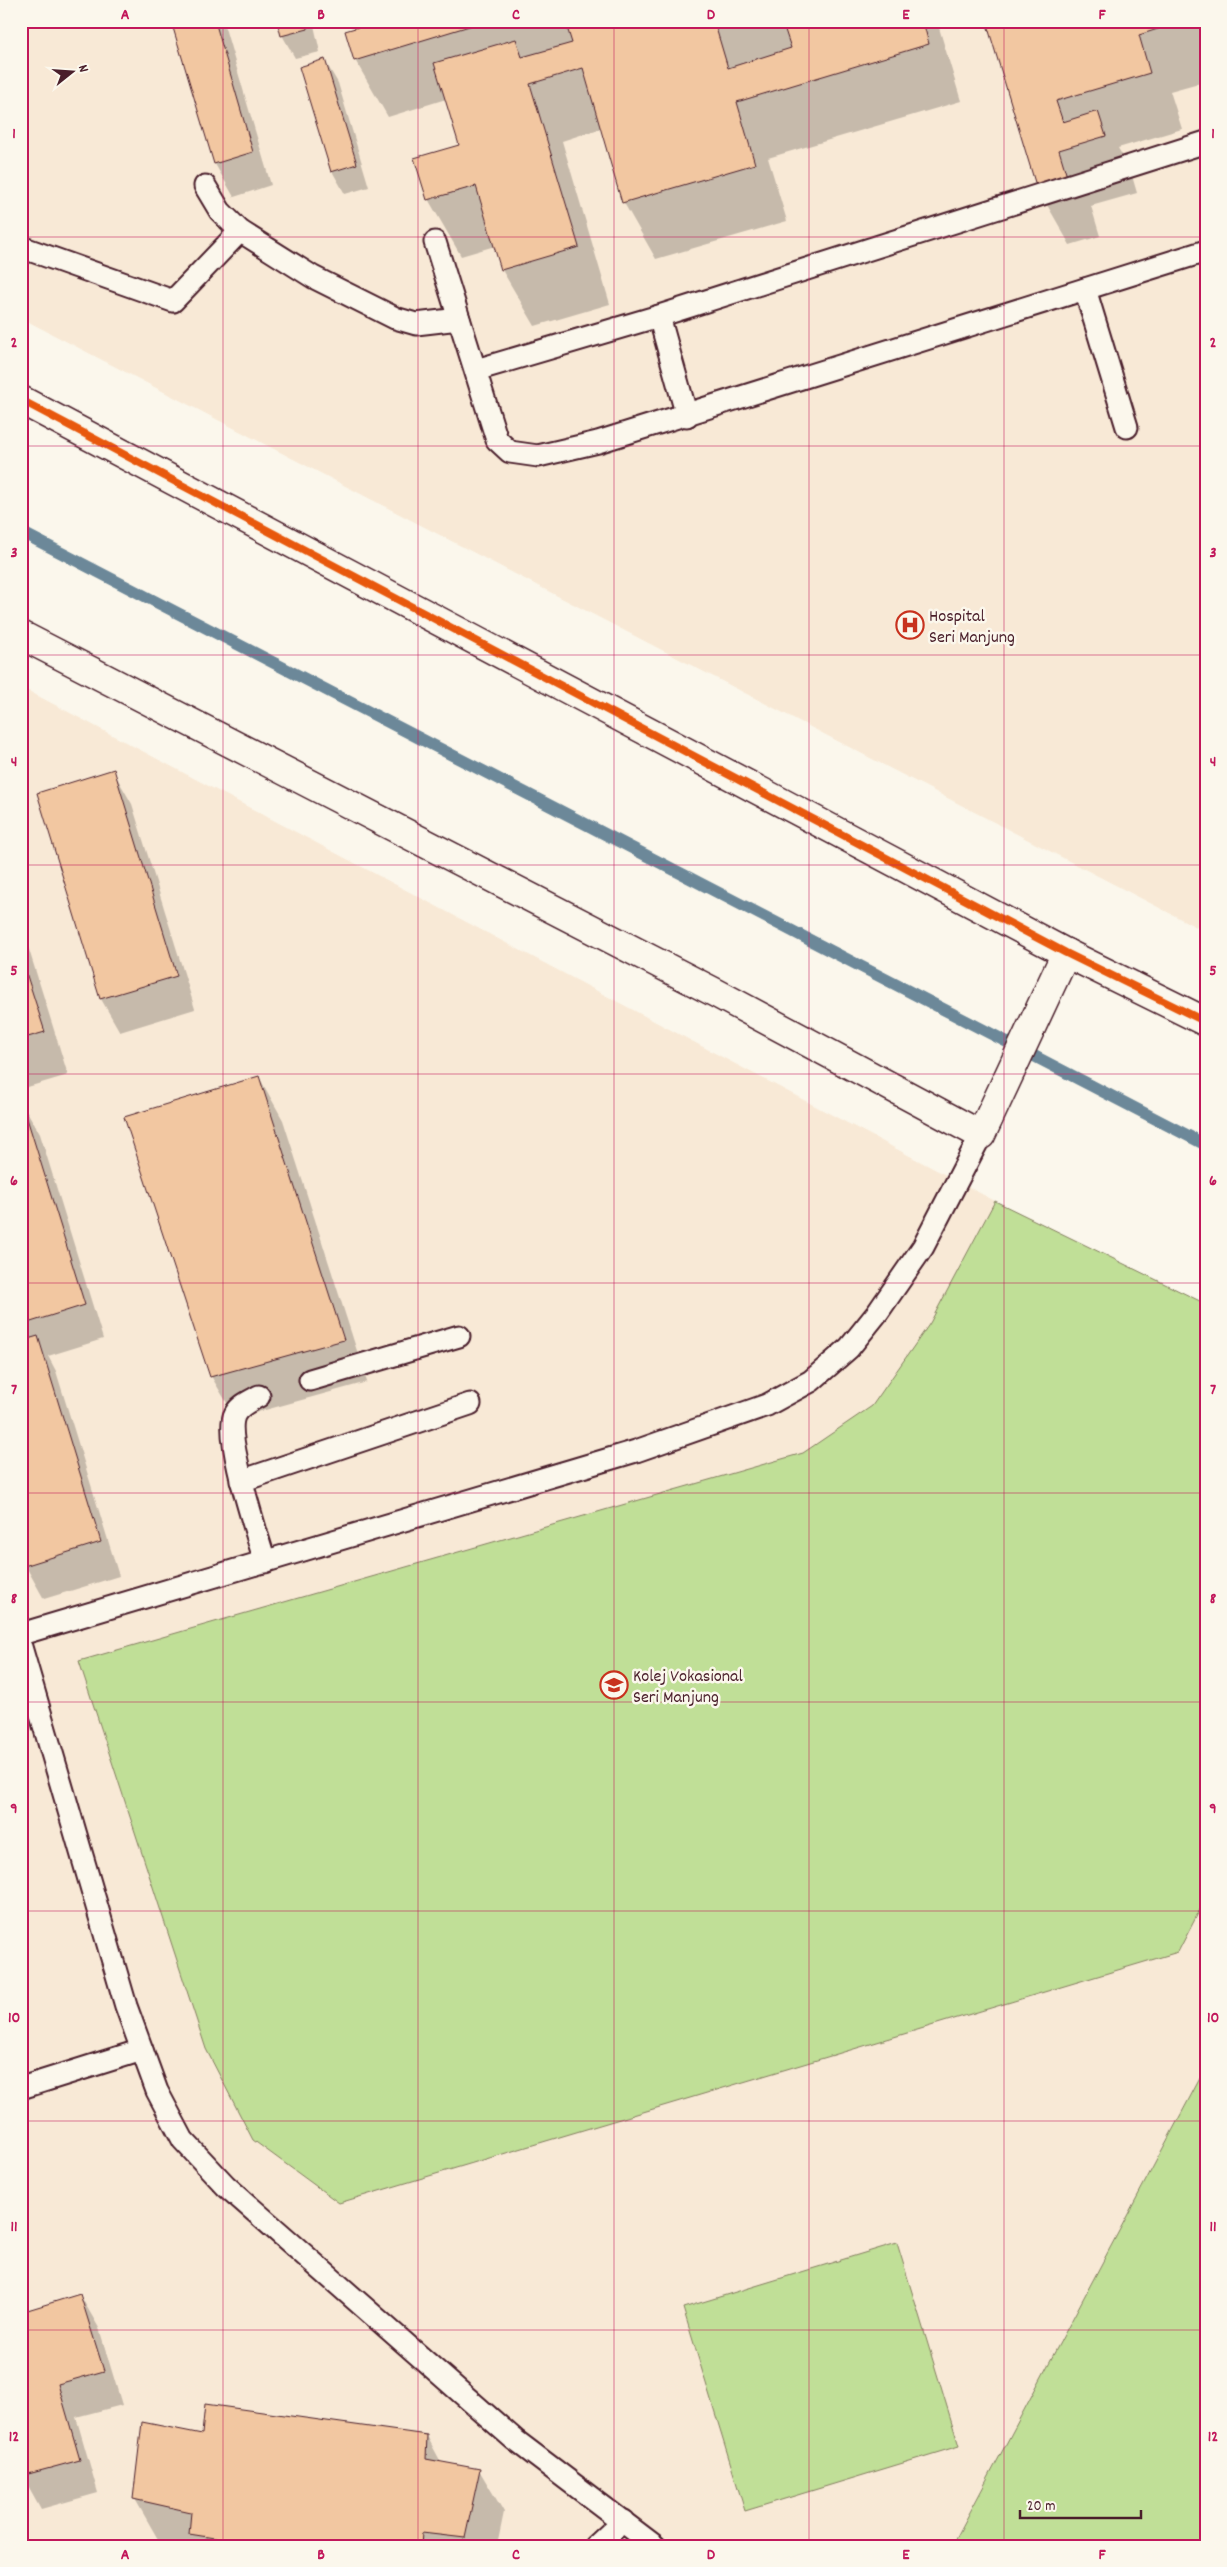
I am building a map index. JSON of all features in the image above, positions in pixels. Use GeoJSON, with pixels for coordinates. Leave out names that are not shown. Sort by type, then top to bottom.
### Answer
{"type":"FeatureCollection","features":[{"type":"Feature","properties":{"kind":"street"},"geometry":{"type":"LineString","coordinates":[[21,400],[1066,953],[1206,1022]]}},
{"type":"Feature","properties":{"kind":"street"},"geometry":{"type":"LineString","coordinates":[[21,634],[716,993],[980,1135],[1066,953]]}},
{"type":"Feature","properties":{"kind":"lane"},"geometry":{"type":"LineString","coordinates":[[476,370],[659,316],[1206,142]]}},
{"type":"Feature","properties":{"kind":"lane"},"geometry":{"type":"LineString","coordinates":[[205,186],[220,211],[240,231],[313,277],[395,318],[416,324],[459,319]]}},
{"type":"Feature","properties":{"kind":"lane"},"geometry":{"type":"LineString","coordinates":[[21,246],[173,301],[240,231]]}},
{"type":"Feature","properties":{"kind":"lane"},"geometry":{"type":"LineString","coordinates":[[435,242],[497,440],[510,452],[538,456],[598,442],[687,416],[1206,251]]}},
{"type":"Feature","properties":{"kind":"lane"},"geometry":{"type":"LineString","coordinates":[[1085,289],[1127,427]]}},
{"type":"Feature","properties":{"kind":"lane"},"geometry":{"type":"LineString","coordinates":[[659,316],[687,416]]}},
{"type":"Feature","properties":{"kind":"lane"},"geometry":{"type":"LineString","coordinates":[[21,1634],[636,1451],[767,1405],[811,1381],[849,1348],[889,1296],[923,1247],[980,1135]]}},
{"type":"Feature","properties":{"kind":"lane"},"geometry":{"type":"LineString","coordinates":[[310,1380],[459,1336]]}},
{"type":"Feature","properties":{"kind":"lane"},"geometry":{"type":"LineString","coordinates":[[259,1396],[244,1404],[234,1416],[232,1430],[241,1481],[265,1562]]}},
{"type":"Feature","properties":{"kind":"lane"},"geometry":{"type":"LineString","coordinates":[[241,1481],[470,1404]]}},
{"type":"Feature","properties":{"kind":"lane"},"geometry":{"type":"LineString","coordinates":[[21,1647],[126,2006],[157,2090],[183,2140],[226,2186],[515,2440],[655,2546]]}},
{"type":"Feature","properties":{"kind":"lane"},"geometry":{"type":"LineString","coordinates":[[21,2088],[142,2050]]}},
{"type":"Feature","properties":{"kind":"lane"},"geometry":{"type":"LineString","coordinates":[[596,2546],[623,2521]]}},
{"type":"Feature","properties":{"kind":"shaded area","name":"Hospital Seri Manjung"},"geometry":{"type":"Polygon","coordinates":[[[21,21],[1206,21],[1206,932],[21,318],[21,21]]]}},
{"type":"Feature","properties":{"kind":"shaded area","name":"Kolej Vokasional Seri Manjung"},"geometry":{"type":"Polygon","coordinates":[[[21,687],[995,1201],[1206,1304],[1206,2067],[952,2546],[21,2546],[21,687]]]}},
{"type":"Feature","properties":{"kind":"green space"},"geometry":{"type":"Polygon","coordinates":[[[995,1201],[1206,1304],[1206,1898],[1178,1952],[339,2203],[253,2140],[206,2049],[79,1661],[803,1453],[872,1406],[930,1323],[995,1201]]]}},
{"type":"Feature","properties":{"kind":"green space"},"geometry":{"type":"Polygon","coordinates":[[[1206,2067],[1206,2546],[952,2546],[1206,2067]]]}},
{"type":"Feature","properties":{"kind":"green space"},"geometry":{"type":"Polygon","coordinates":[[[897,2243],[959,2446],[745,2511],[683,2308],[897,2243]]]}},
{"type":"Feature","properties":{"kind":"building"},"geometry":{"type":"Polygon","coordinates":[[[171,21],[215,21],[253,152],[214,164],[171,21]]]}},
{"type":"Feature","properties":{"kind":"building"},"geometry":{"type":"Polygon","coordinates":[[[277,21],[306,21],[308,29],[281,36],[277,21]]]}},
{"type":"Feature","properties":{"kind":"building"},"geometry":{"type":"Polygon","coordinates":[[[379,21],[486,21],[354,61],[345,31],[379,21]]]}},
{"type":"Feature","properties":{"kind":"building"},"geometry":{"type":"Polygon","coordinates":[[[565,21],[714,21],[728,68],[791,48],[782,21],[923,21],[929,44],[737,102],[755,164],[622,203],[583,68],[530,84],[579,247],[501,270],[476,186],[427,200],[414,158],[459,145],[434,63],[516,39],[522,57],[572,43],[565,21]]]}},
{"type":"Feature","properties":{"kind":"building"},"geometry":{"type":"Polygon","coordinates":[[[986,21],[1183,21],[1139,35],[1150,73],[1056,101],[1063,122],[1098,111],[1106,136],[1059,150],[1068,180],[1037,189],[986,21]]]}},
{"type":"Feature","properties":{"kind":"building"},"geometry":{"type":"Polygon","coordinates":[[[1199,21],[1206,21],[1206,45],[1199,21]]]}},
{"type":"Feature","properties":{"kind":"building"},"geometry":{"type":"Polygon","coordinates":[[[325,59],[357,164],[331,172],[299,67],[325,59]]]}},
{"type":"Feature","properties":{"kind":"building"},"geometry":{"type":"Polygon","coordinates":[[[114,769],[177,976],[100,999],[37,793],[114,769]]]}},
{"type":"Feature","properties":{"kind":"building"},"geometry":{"type":"Polygon","coordinates":[[[21,957],[45,1032],[21,1039],[21,957]]]}},
{"type":"Feature","properties":{"kind":"building"},"geometry":{"type":"Polygon","coordinates":[[[259,1076],[344,1340],[210,1377],[124,1117],[259,1076]]]}},
{"type":"Feature","properties":{"kind":"building"},"geometry":{"type":"Polygon","coordinates":[[[21,1099],[85,1305],[21,1325],[21,1099]]]}},
{"type":"Feature","properties":{"kind":"building"},"geometry":{"type":"Polygon","coordinates":[[[38,1336],[101,1542],[24,1566],[21,1557],[21,1341],[38,1336]]]}},
{"type":"Feature","properties":{"kind":"building"},"geometry":{"type":"Polygon","coordinates":[[[80,2294],[104,2371],[58,2384],[80,2460],[21,2476],[21,2312],[80,2294]]]}},
{"type":"Feature","properties":{"kind":"building"},"geometry":{"type":"Polygon","coordinates":[[[205,2404],[427,2435],[426,2459],[480,2469],[465,2538],[422,2533],[421,2546],[265,2546],[189,2534],[191,2512],[133,2499],[142,2422],[202,2434],[205,2404]]]}},
{"type":"Feature","properties":{"kind":"waterway"},"geometry":{"type":"LineString","coordinates":[[21,532],[1206,1145]]}},
{"type":"Feature","properties":{"kind":"cycle path"},"geometry":{"type":"LineString","coordinates":[[21,400],[1066,953],[1206,1022]]}},
{"type":"Feature","properties":{"kind":"place","name":"Hospital Seri Manjung"},"geometry":{"type":"Point","coordinates":[910,625]}},
{"type":"Feature","properties":{"kind":"place","name":"Kolej Vokasional Seri Manjung"},"geometry":{"type":"Point","coordinates":[614,1685]}}]}
